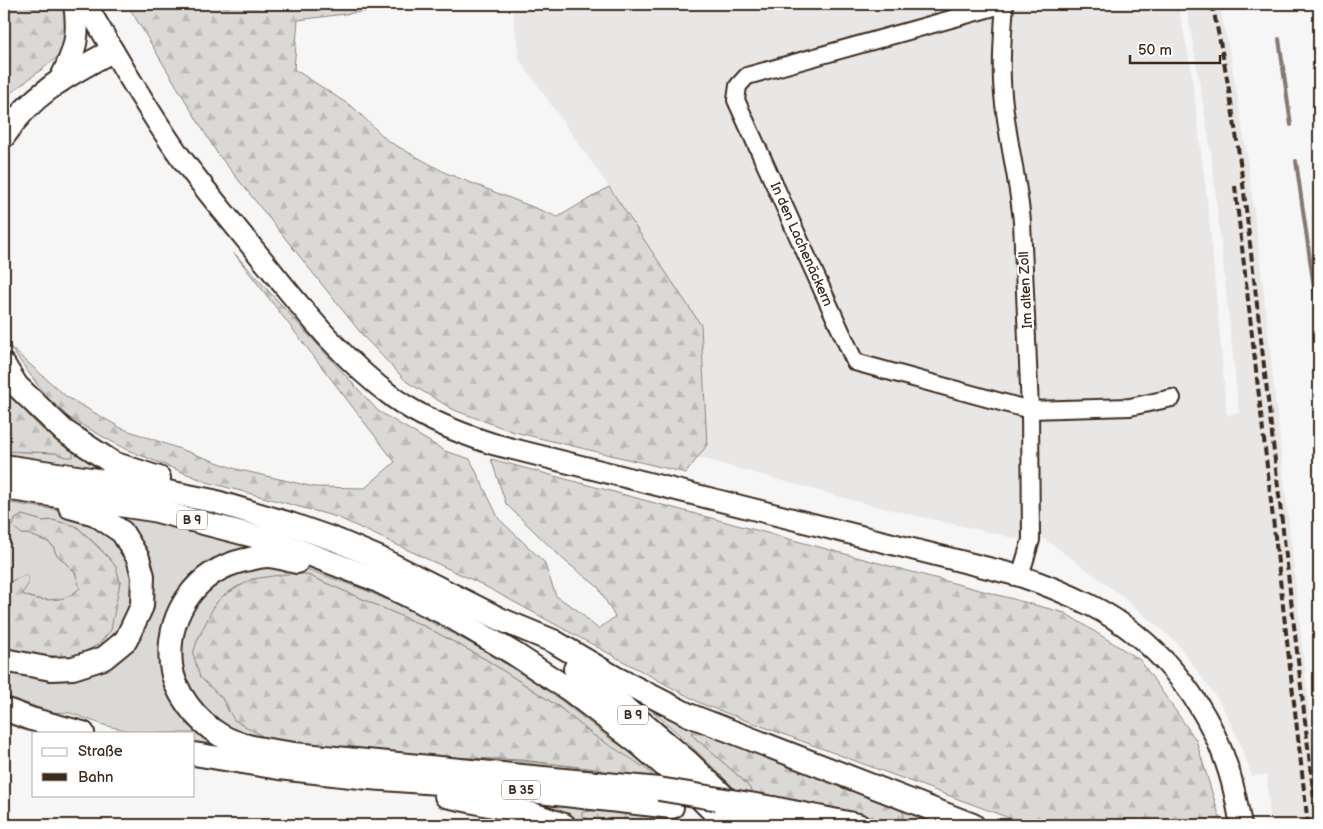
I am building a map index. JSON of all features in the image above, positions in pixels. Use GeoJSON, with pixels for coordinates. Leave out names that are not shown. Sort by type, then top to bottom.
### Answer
{"type":"FeatureCollection","features":[{"type":"Feature","properties":{"kind":"highway"},"geometry":{"type":"LineString","coordinates":[[60,81],[72,58],[76,44],[78,20],[75,4]]}},
{"type":"Feature","properties":{"kind":"highway"},"geometry":{"type":"LineString","coordinates":[[4,136],[12,123],[40,94],[112,51]]}},
{"type":"Feature","properties":{"kind":"highway"},"geometry":{"type":"LineString","coordinates":[[4,365],[17,386],[64,431],[113,464],[179,484],[213,501]]}},
{"type":"Feature","properties":{"kind":"highway","name":"B 9"},"geometry":{"type":"LineString","coordinates":[[4,466],[143,487],[213,501],[290,524],[336,540],[381,559],[502,620],[592,680],[687,761],[753,825]]}},
{"type":"Feature","properties":{"kind":"highway"},"geometry":{"type":"LineString","coordinates":[[4,490],[24,500],[70,507],[95,514],[122,532],[138,558],[143,576],[142,606],[126,640],[104,658],[73,668],[51,669],[9,661],[4,658]]}},
{"type":"Feature","properties":{"kind":"highway","name":"B 9"},"geometry":{"type":"LineString","coordinates":[[4,490],[153,510],[277,542],[374,579],[446,614],[513,653],[571,691],[645,749],[688,786],[726,825]]}},
{"type":"Feature","properties":{"kind":"highway"},"geometry":{"type":"LineString","coordinates":[[374,579],[267,556],[230,563],[211,573],[195,587],[182,606],[172,631],[171,666],[176,684],[187,705],[200,719],[220,735],[256,748],[294,754],[659,789],[778,819],[858,825]]}},
{"type":"Feature","properties":{"kind":"highway"},"geometry":{"type":"LineString","coordinates":[[502,620],[553,641],[614,677],[688,715],[973,825]]}},
{"type":"Feature","properties":{"kind":"highway"},"geometry":{"type":"LineString","coordinates":[[4,709],[78,732]]}},
{"type":"Feature","properties":{"kind":"highway","name":"B 35"},"geometry":{"type":"LineString","coordinates":[[195,754],[279,768],[369,778],[494,787],[778,819]]}},
{"type":"Feature","properties":{"kind":"highway"},"geometry":{"type":"LineString","coordinates":[[369,778],[532,814],[564,825]]}},
{"type":"Feature","properties":{"kind":"main road"},"geometry":{"type":"LineString","coordinates":[[86,4],[112,51],[179,154],[314,322],[367,376],[394,399],[423,415],[469,436],[493,444],[1020,576],[1092,606],[1135,634],[1183,682],[1203,712],[1217,740],[1227,766],[1240,825]]}},
{"type":"Feature","properties":{"kind":"street","name":"Im alten Zoll"},"geometry":{"type":"LineString","coordinates":[[1005,4],[1002,82],[1020,198],[1030,410],[1031,540],[1020,576]]}},
{"type":"Feature","properties":{"kind":"street","name":"In den Lachenäckern"},"geometry":{"type":"LineString","coordinates":[[1005,4],[747,76],[738,86],[736,100],[855,362],[1030,410],[1130,407],[1172,398]]}},
{"type":"Feature","properties":{"kind":"shaded area"},"geometry":{"type":"Polygon","coordinates":[[[512,4],[1178,4],[1191,68],[1209,216],[1227,415],[1239,413],[1211,152],[1186,4],[1219,4],[1231,58],[1246,149],[1260,258],[1319,799],[1319,825],[1270,825],[1267,775],[1252,776],[1236,734],[1221,704],[1177,643],[1118,593],[1045,539],[1018,539],[866,504],[697,457],[707,445],[701,325],[609,187],[519,59],[512,4]]]}},
{"type":"Feature","properties":{"kind":"green space"},"geometry":{"type":"Polygon","coordinates":[[[4,4],[67,4],[67,50],[4,98],[4,4]]]}},
{"type":"Feature","properties":{"kind":"green space"},"geometry":{"type":"Polygon","coordinates":[[[127,4],[422,4],[298,20],[294,69],[354,108],[388,141],[446,173],[558,217],[609,187],[701,325],[707,445],[686,473],[514,432],[454,410],[407,382],[364,337],[217,153],[127,4]]]}},
{"type":"Feature","properties":{"kind":"green space"},"geometry":{"type":"Polygon","coordinates":[[[234,253],[378,411],[445,451],[470,459],[499,519],[544,562],[556,596],[576,609],[598,629],[615,617],[598,587],[565,561],[506,504],[491,459],[1065,613],[1140,660],[1196,740],[1222,825],[1028,825],[702,704],[479,583],[337,517],[207,482],[125,449],[57,411],[9,346],[67,397],[121,428],[236,469],[314,487],[365,488],[395,462],[234,253]]]}},
{"type":"Feature","properties":{"kind":"green space"},"geometry":{"type":"Polygon","coordinates":[[[4,384],[113,472],[4,457],[4,451],[56,453],[62,456],[64,441],[41,428],[22,409],[4,384]]]}},
{"type":"Feature","properties":{"kind":"green space"},"geometry":{"type":"Polygon","coordinates":[[[4,384],[27,414],[43,430],[73,450],[73,457],[66,457],[56,453],[4,451],[4,384]]]}},
{"type":"Feature","properties":{"kind":"green space"},"geometry":{"type":"Polygon","coordinates":[[[4,502],[72,512],[103,523],[137,573],[126,630],[75,663],[4,653],[4,646],[14,653],[39,657],[58,657],[82,653],[115,602],[120,582],[116,567],[99,547],[76,526],[52,520],[43,521],[22,515],[22,534],[28,534],[53,546],[56,554],[75,572],[81,588],[64,598],[42,600],[31,598],[22,593],[28,577],[25,575],[4,585],[4,502]]]}},
{"type":"Feature","properties":{"kind":"green space"},"geometry":{"type":"Polygon","coordinates":[[[113,514],[173,526],[262,551],[186,587],[173,692],[262,755],[195,744],[195,732],[135,732],[107,726],[70,713],[50,712],[4,695],[4,665],[85,672],[148,604],[113,514]]]}},
{"type":"Feature","properties":{"kind":"green space"},"geometry":{"type":"Polygon","coordinates":[[[22,515],[43,521],[52,520],[76,526],[116,567],[120,582],[111,630],[99,644],[82,653],[70,657],[40,655],[13,652],[4,646],[4,585],[25,575],[28,577],[28,585],[22,593],[31,598],[42,600],[64,598],[80,588],[75,572],[56,554],[53,546],[28,534],[22,534],[13,527],[15,519],[22,515]]]}},
{"type":"Feature","properties":{"kind":"green space"},"geometry":{"type":"Polygon","coordinates":[[[237,566],[298,566],[365,590],[403,607],[485,651],[549,691],[613,741],[632,752],[661,781],[655,780],[593,735],[559,707],[485,659],[426,627],[305,574],[238,586],[217,602],[197,641],[200,677],[222,698],[229,712],[266,738],[288,744],[558,765],[623,776],[265,744],[206,718],[178,667],[187,609],[237,566]]]}},
{"type":"Feature","properties":{"kind":"green space"},"geometry":{"type":"Polygon","coordinates":[[[287,574],[305,574],[426,627],[485,659],[559,707],[593,735],[650,772],[655,780],[623,776],[596,769],[522,760],[448,757],[288,744],[266,738],[234,720],[222,698],[200,677],[193,654],[212,610],[223,596],[252,579],[287,574]]]}},
{"type":"Feature","properties":{"kind":"green space"},"geometry":{"type":"Polygon","coordinates":[[[632,694],[957,825],[893,825],[779,801],[780,798],[801,801],[898,824],[901,810],[881,799],[693,736],[742,779],[754,793],[736,790],[682,737],[632,694]]]}},
{"type":"Feature","properties":{"kind":"green space"},"geometry":{"type":"Polygon","coordinates":[[[696,729],[881,799],[901,810],[904,814],[902,820],[898,824],[801,801],[754,793],[742,779],[693,736],[691,733],[696,729]]]}},
{"type":"Feature","properties":{"kind":"green space"},"geometry":{"type":"Polygon","coordinates":[[[499,796],[664,814],[665,819],[612,811],[587,811],[585,819],[591,819],[608,825],[583,825],[499,796]]]}},
{"type":"Feature","properties":{"kind":"green space"},"geometry":{"type":"Polygon","coordinates":[[[601,810],[694,823],[696,825],[608,825],[582,817],[582,812],[601,810]]]}},
{"type":"Feature","properties":{"kind":"waterway"},"geometry":{"type":"LineString","coordinates":[[1279,39],[1291,125]]}},
{"type":"Feature","properties":{"kind":"waterway"},"geometry":{"type":"LineString","coordinates":[[1296,161],[1319,323]]}},
{"type":"Feature","properties":{"kind":"railway"},"geometry":{"type":"LineString","coordinates":[[1212,4],[1238,145],[1317,825]]}},
{"type":"Feature","properties":{"kind":"railway"},"geometry":{"type":"LineString","coordinates":[[1235,186],[1308,825]]}}]}
